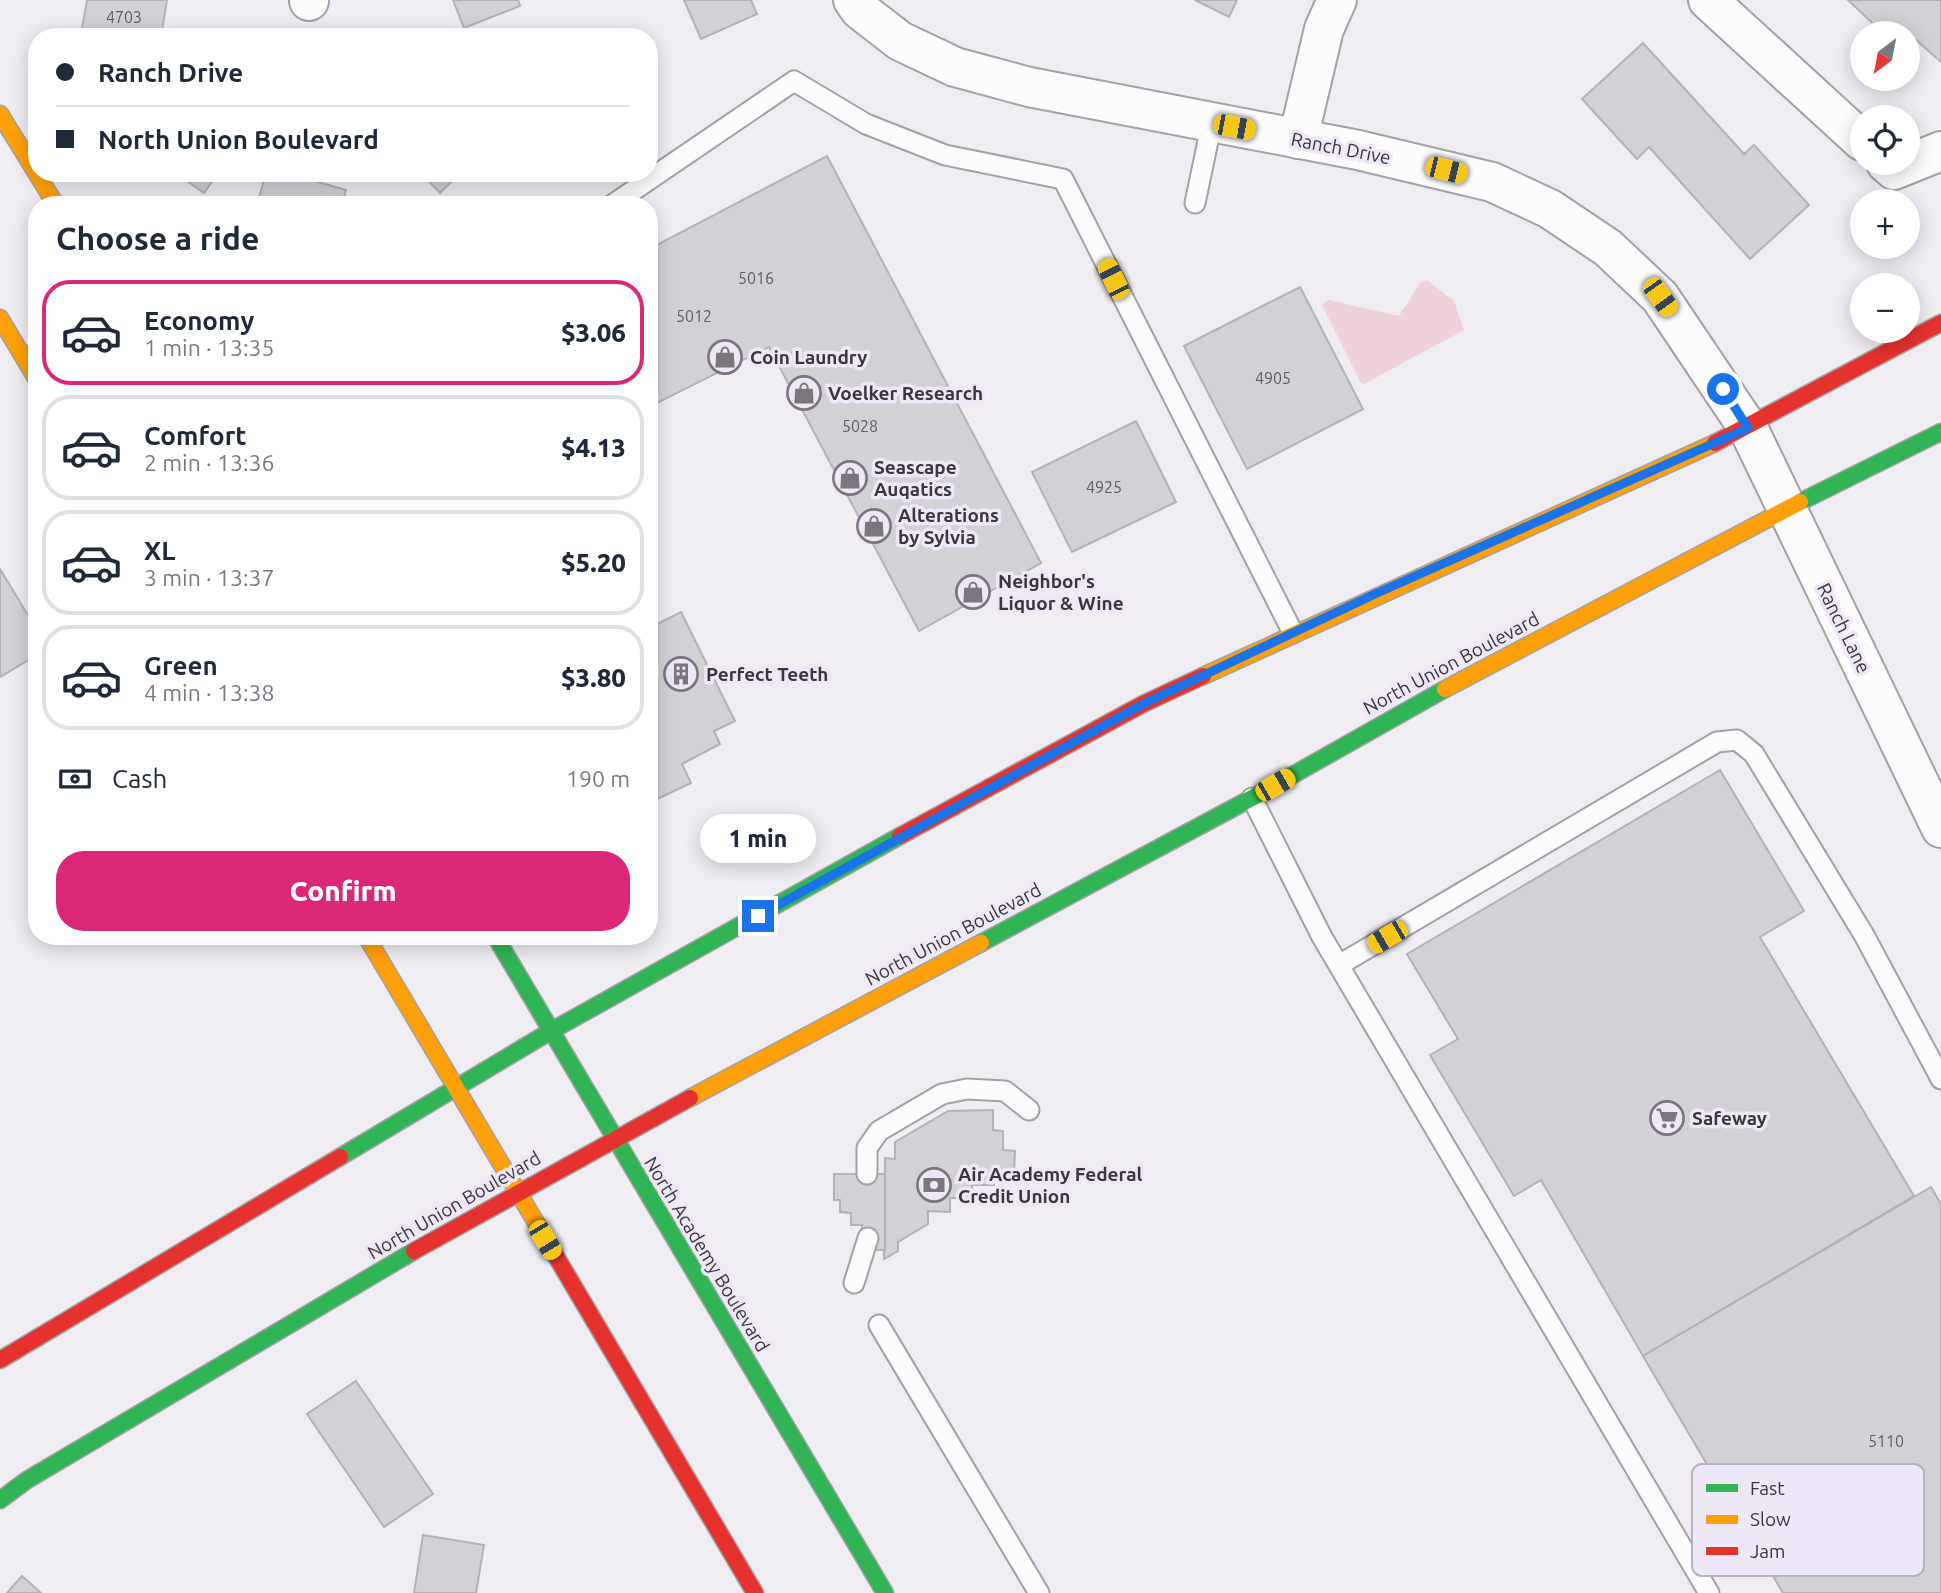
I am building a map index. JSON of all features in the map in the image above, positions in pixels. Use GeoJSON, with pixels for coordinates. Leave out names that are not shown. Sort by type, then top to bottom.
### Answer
{"type":"FeatureCollection","features":[{"type":"Feature","properties":{"kind":"main road"},"geometry":{"type":"LineString","coordinates":[[0,114],[28,160]]}},
{"type":"Feature","properties":{"kind":"main road"},"geometry":{"type":"LineString","coordinates":[[0,318],[28,365]]}},
{"type":"Feature","properties":{"kind":"main road"},"geometry":{"type":"LineString","coordinates":[[0,1360],[551,1031],[1106,723],[1293,633],[1748,428],[1941,323]]}},
{"type":"Feature","properties":{"kind":"main road","name":"North Union Boulevard"},"geometry":{"type":"LineString","coordinates":[[0,1500],[50,1466],[517,1192],[1252,798],[1409,708],[1941,432]]}},
{"type":"Feature","properties":{"kind":"main road"},"geometry":{"type":"LineString","coordinates":[[371,945],[755,1593]]}},
{"type":"Feature","properties":{"kind":"main road","name":"North Academy Boulevard"},"geometry":{"type":"LineString","coordinates":[[500,945],[885,1593]]}},
{"type":"Feature","properties":{"kind":"street","name":"Ranch Drive"},"geometry":{"type":"LineString","coordinates":[[853,0],[860,10],[900,41],[955,67],[1029,87],[1298,139],[1492,182],[1550,209],[1608,248],[1660,297],[1748,428]]}},
{"type":"Feature","properties":{"kind":"street"},"geometry":{"type":"LineString","coordinates":[[1298,139],[1324,29],[1337,0]]}},
{"type":"Feature","properties":{"kind":"street"},"geometry":{"type":"LineString","coordinates":[[1708,0],[1850,130]]}},
{"type":"Feature","properties":{"kind":"street"},"geometry":{"type":"LineString","coordinates":[[1920,159],[1941,151]]}},
{"type":"Feature","properties":{"kind":"street","name":"Ranch Lane"},"geometry":{"type":"LineString","coordinates":[[1748,428],[1941,828]]}},
{"type":"Feature","properties":{"kind":"lane"},"geometry":{"type":"LineString","coordinates":[[658,174],[794,81],[866,124],[945,155],[1063,179],[1293,633]]}},
{"type":"Feature","properties":{"kind":"lane"},"geometry":{"type":"LineString","coordinates":[[1195,203],[1212,122]]}},
{"type":"Feature","properties":{"kind":"lane"},"geometry":{"type":"LineString","coordinates":[[625,196],[646,182]]}},
{"type":"Feature","properties":{"kind":"lane"},"geometry":{"type":"LineString","coordinates":[[1339,965],[1717,742],[1737,740],[1754,754],[1864,935],[1941,1079]]}},
{"type":"Feature","properties":{"kind":"lane"},"geometry":{"type":"LineString","coordinates":[[1252,798],[1339,965],[1692,1564]]}},
{"type":"Feature","properties":{"kind":"lane"},"geometry":{"type":"LineString","coordinates":[[867,1174],[867,1148],[879,1131],[942,1094],[967,1089],[1005,1091],[1029,1110]]}},
{"type":"Feature","properties":{"kind":"lane"},"geometry":{"type":"LineString","coordinates":[[854,1283],[868,1238]]}},
{"type":"Feature","properties":{"kind":"lane"},"geometry":{"type":"LineString","coordinates":[[880,1325],[1040,1593]]}},
{"type":"Feature","properties":{"kind":"lane"},"geometry":{"type":"LineString","coordinates":[[1699,1576],[1709,1593]]}},
{"type":"Feature","properties":{"kind":"shaded area"},"geometry":{"type":"Polygon","coordinates":[[[1427,280],[1454,301],[1464,330],[1362,385],[1322,305],[1328,300],[1399,316],[1420,283],[1427,280]]]}},
{"type":"Feature","properties":{"kind":"building"},"geometry":{"type":"Polygon","coordinates":[[[87,0],[167,0],[162,28],[82,28],[87,0]]]}},
{"type":"Feature","properties":{"kind":"building"},"geometry":{"type":"Polygon","coordinates":[[[453,0],[518,0],[520,6],[464,28],[453,0]]]}},
{"type":"Feature","properties":{"kind":"building"},"geometry":{"type":"Polygon","coordinates":[[[684,0],[751,0],[757,14],[701,39],[684,0]]]}},
{"type":"Feature","properties":{"kind":"building"},"geometry":{"type":"Polygon","coordinates":[[[1195,0],[1237,0],[1229,17],[1195,0]]]}},
{"type":"Feature","properties":{"kind":"building"},"geometry":{"type":"Polygon","coordinates":[[[1848,0],[1941,0],[1941,62],[1920,44],[1920,21],[1870,21],[1848,0]]]}},
{"type":"Feature","properties":{"kind":"building"},"geometry":{"type":"Polygon","coordinates":[[[1643,43],[1744,154],[1754,145],[1809,205],[1750,259],[1649,147],[1637,159],[1582,99],[1643,43]]]}},
{"type":"Feature","properties":{"kind":"building"},"geometry":{"type":"Polygon","coordinates":[[[827,156],[1041,563],[919,631],[769,347],[658,402],[658,244],[827,156]]]}},
{"type":"Feature","properties":{"kind":"building"},"geometry":{"type":"Polygon","coordinates":[[[189,182],[212,182],[204,193],[189,182]]]}},
{"type":"Feature","properties":{"kind":"building"},"geometry":{"type":"Polygon","coordinates":[[[263,182],[318,182],[346,190],[344,196],[260,196],[263,182]]]}},
{"type":"Feature","properties":{"kind":"building"},"geometry":{"type":"Polygon","coordinates":[[[430,182],[451,182],[440,193],[430,182]]]}},
{"type":"Feature","properties":{"kind":"building"},"geometry":{"type":"Polygon","coordinates":[[[1300,287],[1363,409],[1247,469],[1184,346],[1300,287]]]}},
{"type":"Feature","properties":{"kind":"building"},"geometry":{"type":"Polygon","coordinates":[[[1136,421],[1176,502],[1072,552],[1032,472],[1136,421]]]}},
{"type":"Feature","properties":{"kind":"building"},"geometry":{"type":"Polygon","coordinates":[[[0,569],[28,615],[28,660],[0,677],[0,569]]]}},
{"type":"Feature","properties":{"kind":"building","name":"Perfect Teeth"},"geometry":{"type":"Polygon","coordinates":[[[681,612],[735,721],[714,731],[720,744],[682,764],[691,783],[658,799],[658,624],[681,612]]]}},
{"type":"Feature","properties":{"kind":"building","name":"Safeway"},"geometry":{"type":"Polygon","coordinates":[[[1720,770],[1804,911],[1760,937],[1914,1196],[1643,1356],[1541,1180],[1514,1196],[1430,1055],[1458,1039],[1407,954],[1720,770]]]}},
{"type":"Feature","properties":{"kind":"building","name":"Air Academy Federal Credit Union"},"geometry":{"type":"Polygon","coordinates":[[[993,1110],[993,1130],[1003,1131],[1003,1150],[1015,1151],[1014,1172],[993,1171],[994,1185],[972,1185],[972,1198],[950,1198],[950,1212],[928,1211],[928,1224],[898,1242],[898,1251],[884,1259],[885,1158],[895,1159],[895,1142],[948,1111],[993,1110]]]}},
{"type":"Feature","properties":{"kind":"building"},"geometry":{"type":"Polygon","coordinates":[[[834,1174],[885,1174],[885,1250],[873,1250],[862,1238],[862,1225],[851,1225],[851,1213],[840,1212],[840,1200],[834,1200],[834,1174]]]}},
{"type":"Feature","properties":{"kind":"building"},"geometry":{"type":"Polygon","coordinates":[[[1931,1187],[1941,1204],[1941,1593],[1783,1593],[1773,1576],[1924,1576],[1924,1464],[1707,1464],[1643,1356],[1931,1187]]]}},
{"type":"Feature","properties":{"kind":"building"},"geometry":{"type":"Polygon","coordinates":[[[356,1381],[433,1494],[384,1527],[307,1414],[356,1381]]]}},
{"type":"Feature","properties":{"kind":"building"},"geometry":{"type":"Polygon","coordinates":[[[423,1535],[484,1545],[476,1593],[414,1593],[423,1535]]]}},
{"type":"Feature","properties":{"kind":"building"},"geometry":{"type":"Polygon","coordinates":[[[22,1576],[41,1593],[7,1593],[22,1576]]]}},
{"type":"Feature","properties":{"kind":"traffic: fast"},"geometry":{"type":"LineString","coordinates":[[1800,502],[1941,432]]}},
{"type":"Feature","properties":{"kind":"traffic: fast"},"geometry":{"type":"LineString","coordinates":[[981,943],[1252,798],[1445,689]]}},
{"type":"Feature","properties":{"kind":"traffic: fast"},"geometry":{"type":"LineString","coordinates":[[340,1157],[551,1031],[900,836]]}},
{"type":"Feature","properties":{"kind":"traffic: fast"},"geometry":{"type":"LineString","coordinates":[[500,945],[885,1593]]}},
{"type":"Feature","properties":{"kind":"traffic: fast"},"geometry":{"type":"LineString","coordinates":[[0,1500],[27,1480],[414,1251]]}},
{"type":"Feature","properties":{"kind":"traffic: slow"},"geometry":{"type":"LineString","coordinates":[[0,114],[28,160]]}},
{"type":"Feature","properties":{"kind":"traffic: slow"},"geometry":{"type":"LineString","coordinates":[[42,182],[50,196]]}},
{"type":"Feature","properties":{"kind":"traffic: slow"},"geometry":{"type":"LineString","coordinates":[[0,318],[28,365]]}},
{"type":"Feature","properties":{"kind":"traffic: slow"},"geometry":{"type":"LineString","coordinates":[[1203,676],[1715,443]]}},
{"type":"Feature","properties":{"kind":"traffic: slow"},"geometry":{"type":"LineString","coordinates":[[1445,689],[1800,502]]}},
{"type":"Feature","properties":{"kind":"traffic: slow"},"geometry":{"type":"LineString","coordinates":[[690,1098],[981,943]]}},
{"type":"Feature","properties":{"kind":"traffic: slow"},"geometry":{"type":"LineString","coordinates":[[371,945],[554,1253]]}},
{"type":"Feature","properties":{"kind":"traffic: jam"},"geometry":{"type":"LineString","coordinates":[[1715,443],[1941,323]]}},
{"type":"Feature","properties":{"kind":"traffic: jam"},"geometry":{"type":"LineString","coordinates":[[900,836],[1143,704],[1203,676]]}},
{"type":"Feature","properties":{"kind":"traffic: jam"},"geometry":{"type":"LineString","coordinates":[[414,1251],[690,1098]]}},
{"type":"Feature","properties":{"kind":"traffic: jam"},"geometry":{"type":"LineString","coordinates":[[0,1360],[340,1157]]}},
{"type":"Feature","properties":{"kind":"traffic: jam"},"geometry":{"type":"LineString","coordinates":[[554,1253],[755,1593]]}},
{"type":"Feature","properties":{"kind":"place","name":"Coin Laundry"},"geometry":{"type":"Point","coordinates":[725,357]}},
{"type":"Feature","properties":{"kind":"place","name":"Voelker Research"},"geometry":{"type":"Point","coordinates":[804,393]}},
{"type":"Feature","properties":{"kind":"place","name":"Seascape Auqatics"},"geometry":{"type":"Point","coordinates":[850,478]}},
{"type":"Feature","properties":{"kind":"place","name":"Alterations by Sylvia"},"geometry":{"type":"Point","coordinates":[874,526]}},
{"type":"Feature","properties":{"kind":"place","name":"Neighbor's Liquor & Wine"},"geometry":{"type":"Point","coordinates":[973,592]}},
{"type":"Feature","properties":{"kind":"place","name":"Perfect Teeth"},"geometry":{"type":"Point","coordinates":[681,674]}},
{"type":"Feature","properties":{"kind":"place","name":"Safeway"},"geometry":{"type":"Point","coordinates":[1667,1118]}},
{"type":"Feature","properties":{"kind":"place","name":"Air Academy Federal Credit Union"},"geometry":{"type":"Point","coordinates":[934,1185]}},
{"type":"Feature","properties":{"kind":"route"},"geometry":{"type":"LineString","coordinates":[[758,916],[948,808],[1143,704],[1375,594],[1748,428],[1723,389]]}}]}
